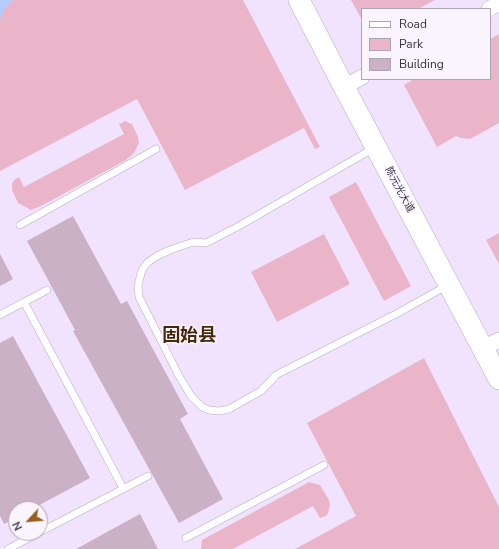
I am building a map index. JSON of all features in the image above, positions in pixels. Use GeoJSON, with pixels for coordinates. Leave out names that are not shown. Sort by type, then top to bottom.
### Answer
{"type":"FeatureCollection","features":[{"type":"Feature","properties":{"kind":"main road","name":"陈元光大道"},"geometry":{"type":"LineString","coordinates":[[299,0],[449,284],[491,344],[499,379]]}},
{"type":"Feature","properties":{"kind":"street"},"geometry":{"type":"LineString","coordinates":[[344,87],[361,78]]}},
{"type":"Feature","properties":{"kind":"lane"},"geometry":{"type":"LineString","coordinates":[[376,147],[239,226],[206,243],[194,242],[188,244],[157,256],[148,263],[142,270],[140,277],[138,286],[139,297],[179,376],[191,396],[202,407],[209,410],[219,411],[229,409],[261,391],[276,375],[398,313],[449,284]]}},
{"type":"Feature","properties":{"kind":"lane"},"geometry":{"type":"LineString","coordinates":[[20,225],[156,149]]}},
{"type":"Feature","properties":{"kind":"lane"},"geometry":{"type":"LineString","coordinates":[[0,315],[47,290]]}},
{"type":"Feature","properties":{"kind":"lane"},"geometry":{"type":"LineString","coordinates":[[24,302],[123,488]]}},
{"type":"Feature","properties":{"kind":"lane"},"geometry":{"type":"LineString","coordinates":[[186,538],[324,465]]}},
{"type":"Feature","properties":{"kind":"lane"},"geometry":{"type":"LineString","coordinates":[[48,528],[148,476]]}},
{"type":"Feature","properties":{"kind":"lane"},"geometry":{"type":"LineString","coordinates":[[8,549],[24,541]]}},
{"type":"Feature","properties":{"kind":"green space"},"geometry":{"type":"Polygon","coordinates":[[[0,0],[243,0],[320,147],[315,149],[304,128],[185,190],[137,99],[0,171],[0,0]]]}},
{"type":"Feature","properties":{"kind":"green space"},"geometry":{"type":"Polygon","coordinates":[[[351,0],[435,0],[420,8],[361,8],[361,18],[351,0]]]}},
{"type":"Feature","properties":{"kind":"green space"},"geometry":{"type":"Polygon","coordinates":[[[499,34],[499,123],[470,139],[456,136],[437,147],[404,85],[412,80],[491,80],[491,38],[499,34]]]}},
{"type":"Feature","properties":{"kind":"green space"},"geometry":{"type":"Polygon","coordinates":[[[125,121],[132,124],[139,143],[134,153],[126,160],[31,210],[18,203],[12,190],[14,180],[19,177],[24,187],[124,134],[119,124],[125,121]]]}},
{"type":"Feature","properties":{"kind":"green space"},"geometry":{"type":"Polygon","coordinates":[[[356,182],[411,286],[384,301],[329,197],[356,182]]]}},
{"type":"Feature","properties":{"kind":"green space"},"geometry":{"type":"Polygon","coordinates":[[[499,233],[499,264],[486,240],[499,233]]]}},
{"type":"Feature","properties":{"kind":"green space"},"geometry":{"type":"Polygon","coordinates":[[[324,234],[350,284],[277,322],[251,272],[324,234]]]}},
{"type":"Feature","properties":{"kind":"green space"},"geometry":{"type":"Polygon","coordinates":[[[424,358],[499,507],[499,549],[295,549],[356,516],[307,423],[424,358]]]}},
{"type":"Feature","properties":{"kind":"green space"},"geometry":{"type":"Polygon","coordinates":[[[309,482],[320,485],[329,500],[330,505],[326,516],[320,518],[313,506],[233,549],[201,549],[202,540],[309,482]]]}},
{"type":"Feature","properties":{"kind":"water"},"geometry":{"type":"Polygon","coordinates":[[[0,0],[13,0],[5,8],[0,19],[0,0]]]}},
{"type":"Feature","properties":{"kind":"building"},"geometry":{"type":"Polygon","coordinates":[[[73,216],[121,304],[127,301],[188,414],[180,419],[223,499],[179,523],[73,331],[75,330],[27,241],[73,216]]]}},
{"type":"Feature","properties":{"kind":"building"},"geometry":{"type":"Polygon","coordinates":[[[0,254],[13,279],[0,286],[0,254]]]}},
{"type":"Feature","properties":{"kind":"building"},"geometry":{"type":"Polygon","coordinates":[[[13,336],[90,478],[47,501],[8,501],[8,522],[4,524],[0,516],[0,343],[13,336]]]}},
{"type":"Feature","properties":{"kind":"building"},"geometry":{"type":"Polygon","coordinates":[[[140,514],[158,549],[76,549],[140,514]]]}},
{"type":"Feature","properties":{"kind":"district","name":"固始县"},"geometry":{"type":"Point","coordinates":[189,337]}}]}
